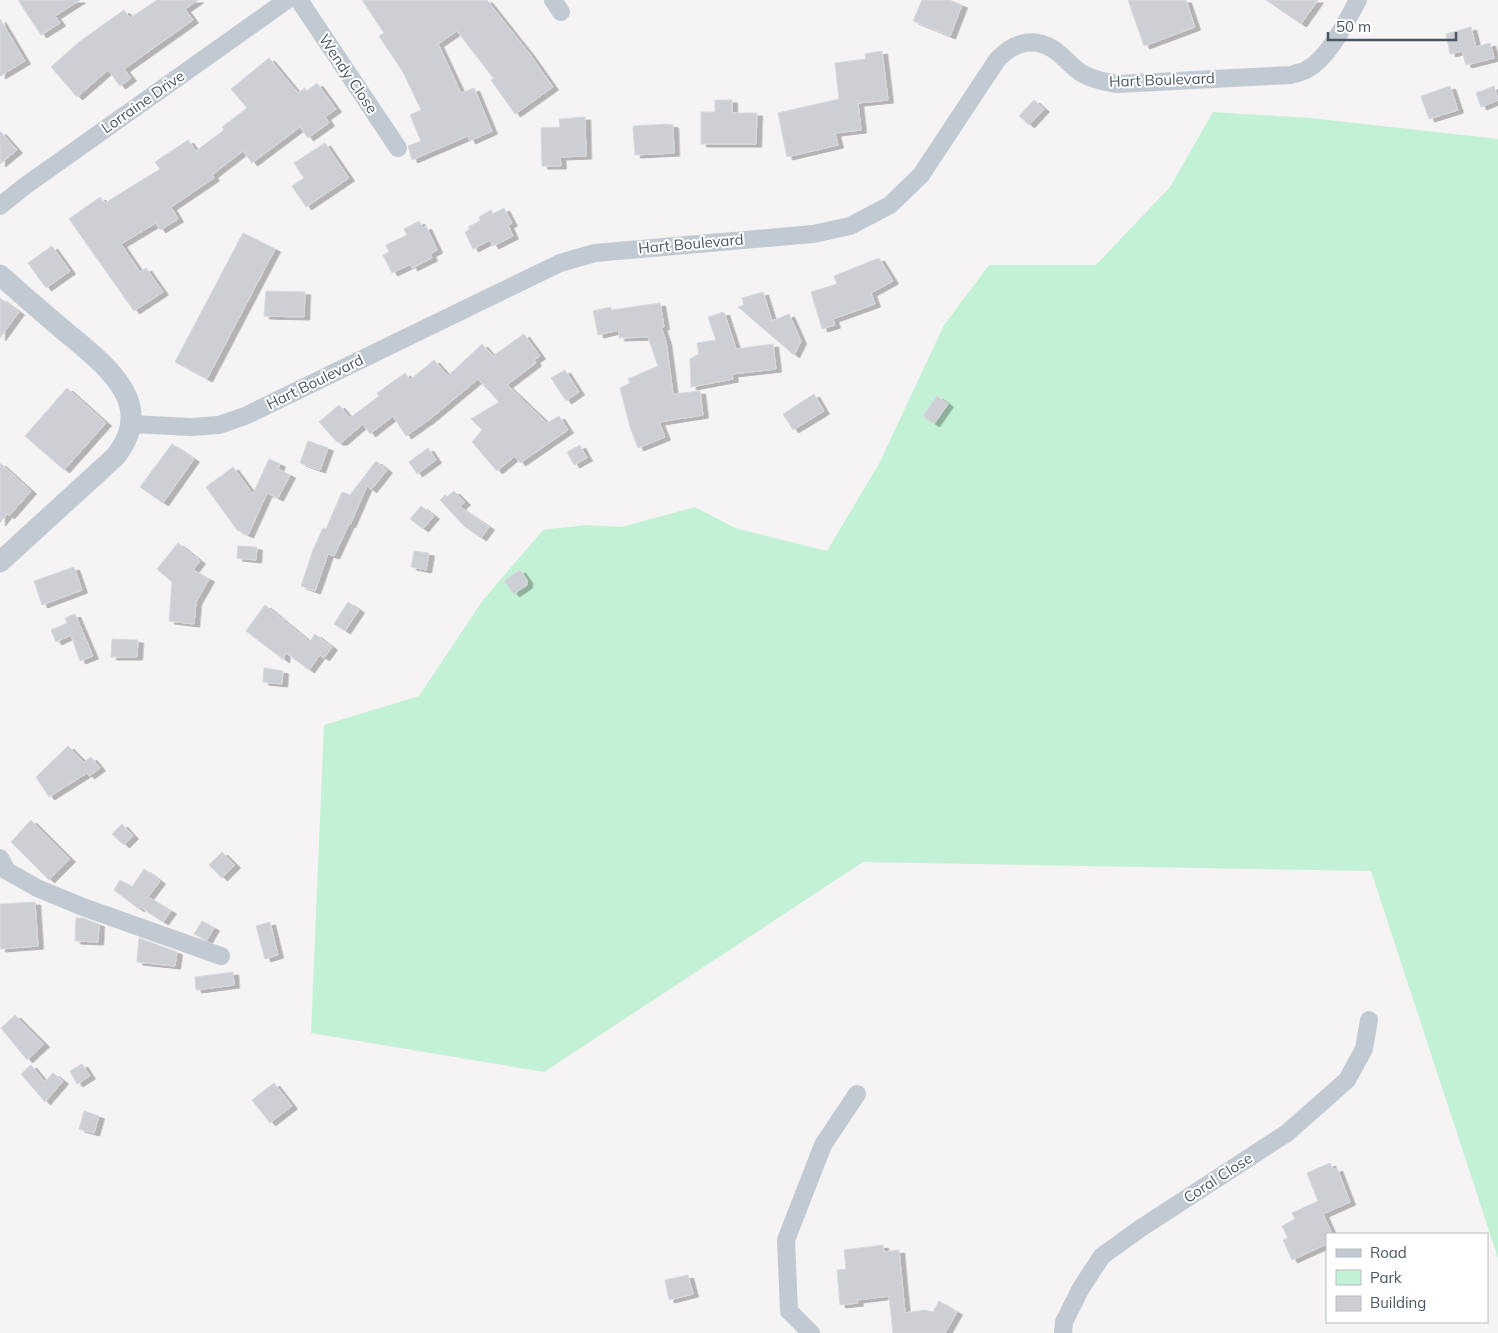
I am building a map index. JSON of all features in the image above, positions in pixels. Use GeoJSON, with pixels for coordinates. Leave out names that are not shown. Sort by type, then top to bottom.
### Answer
{"type":"FeatureCollection","features":[{"type":"Feature","properties":{"kind":"street","name":"Lorraine Drive"},"geometry":{"type":"LineString","coordinates":[[0,206],[25,186],[287,0]]}},
{"type":"Feature","properties":{"kind":"street","name":"Wendy Close"},"geometry":{"type":"LineString","coordinates":[[299,0],[398,148]]}},
{"type":"Feature","properties":{"kind":"street","name":"Hart Boulevard"},"geometry":{"type":"LineString","coordinates":[[131,424],[191,427],[219,425],[245,416],[560,263],[595,253],[813,234],[850,226],[890,205],[921,175],[997,60],[1006,50],[1017,44],[1030,42],[1042,44],[1053,50],[1082,74],[1098,81],[1117,84],[1291,75],[1307,70],[1323,56],[1342,29],[1358,0]]}},
{"type":"Feature","properties":{"kind":"street"},"geometry":{"type":"LineString","coordinates":[[0,275],[106,368],[123,390],[130,406],[131,424],[126,442],[116,456],[0,562]]}},
{"type":"Feature","properties":{"kind":"street"},"geometry":{"type":"LineString","coordinates":[[0,858],[7,871],[37,888],[83,907],[221,956]]}},
{"type":"Feature","properties":{"kind":"street","name":"Coral Close"},"geometry":{"type":"LineString","coordinates":[[1063,1333],[1064,1322],[1081,1288],[1102,1256],[1141,1228],[1287,1133],[1347,1080],[1364,1049],[1369,1020]]}},
{"type":"Feature","properties":{"kind":"street"},"geometry":{"type":"LineString","coordinates":[[811,1333],[789,1311],[786,1240],[824,1145],[857,1094]]}},
{"type":"Feature","properties":{"kind":"green space"},"geometry":{"type":"Polygon","coordinates":[[[1213,112],[1310,118],[1498,139],[1498,1258],[1371,871],[863,862],[544,1072],[311,1033],[324,725],[419,696],[483,600],[543,530],[587,525],[622,527],[695,507],[735,528],[827,551],[879,464],[944,325],[989,265],[1096,265],[1170,187],[1213,112]]]}},
{"type":"Feature","properties":{"kind":"building"},"geometry":{"type":"Polygon","coordinates":[[[18,0],[80,0],[55,16],[60,23],[41,35],[18,0]]]}},
{"type":"Feature","properties":{"kind":"building"},"geometry":{"type":"Polygon","coordinates":[[[157,0],[198,0],[185,9],[193,20],[124,69],[131,78],[120,86],[108,70],[77,97],[51,67],[79,42],[124,10],[130,18],[157,0]]]}},
{"type":"Feature","properties":{"kind":"building"},"geometry":{"type":"Polygon","coordinates":[[[362,0],[487,0],[553,87],[515,114],[491,80],[494,79],[457,31],[438,44],[461,93],[474,88],[492,131],[470,141],[468,136],[412,160],[408,146],[421,141],[410,115],[421,110],[403,72],[379,36],[384,33],[362,0]]]}},
{"type":"Feature","properties":{"kind":"building"},"geometry":{"type":"Polygon","coordinates":[[[922,0],[949,0],[962,5],[950,36],[913,21],[922,0]]]}},
{"type":"Feature","properties":{"kind":"building"},"geometry":{"type":"Polygon","coordinates":[[[1128,0],[1186,0],[1195,27],[1144,46],[1128,0]]]}},
{"type":"Feature","properties":{"kind":"building"},"geometry":{"type":"Polygon","coordinates":[[[1266,0],[1318,0],[1301,24],[1266,0]]]}},
{"type":"Feature","properties":{"kind":"building"},"geometry":{"type":"Polygon","coordinates":[[[0,19],[25,61],[0,76],[0,19]]]}},
{"type":"Feature","properties":{"kind":"building"},"geometry":{"type":"Polygon","coordinates":[[[1471,27],[1476,47],[1490,43],[1494,58],[1466,65],[1462,51],[1450,54],[1446,34],[1471,27]]]}},
{"type":"Feature","properties":{"kind":"building"},"geometry":{"type":"Polygon","coordinates":[[[882,51],[888,100],[858,103],[861,130],[835,133],[838,145],[787,157],[778,113],[839,99],[835,63],[866,59],[865,54],[882,51]]]}},
{"type":"Feature","properties":{"kind":"building"},"geometry":{"type":"Polygon","coordinates":[[[269,58],[298,93],[305,88],[307,91],[317,83],[336,109],[325,117],[329,123],[308,138],[300,127],[252,163],[243,151],[212,175],[214,178],[171,207],[178,219],[160,230],[156,223],[121,244],[140,272],[146,268],[163,292],[134,311],[69,219],[100,197],[105,203],[160,169],[155,162],[188,140],[196,151],[224,130],[222,127],[247,108],[231,89],[269,58]]]}},
{"type":"Feature","properties":{"kind":"building"},"geometry":{"type":"Polygon","coordinates":[[[1450,86],[1458,110],[1429,119],[1421,96],[1450,86]]]}},
{"type":"Feature","properties":{"kind":"building"},"geometry":{"type":"Polygon","coordinates":[[[1494,86],[1498,100],[1481,107],[1476,93],[1494,86]]]}},
{"type":"Feature","properties":{"kind":"building"},"geometry":{"type":"Polygon","coordinates":[[[715,100],[732,100],[732,113],[757,113],[756,144],[701,144],[701,112],[715,112],[715,100]]]}},
{"type":"Feature","properties":{"kind":"building"},"geometry":{"type":"Polygon","coordinates":[[[1034,100],[1044,109],[1029,125],[1019,116],[1034,100]]]}},
{"type":"Feature","properties":{"kind":"building"},"geometry":{"type":"Polygon","coordinates":[[[585,117],[586,156],[560,157],[561,166],[542,166],[541,128],[560,127],[559,119],[585,117]]]}},
{"type":"Feature","properties":{"kind":"building"},"geometry":{"type":"Polygon","coordinates":[[[673,125],[674,153],[635,155],[633,126],[673,125]]]}},
{"type":"Feature","properties":{"kind":"building"},"geometry":{"type":"Polygon","coordinates":[[[0,131],[17,150],[0,164],[0,131]]]}},
{"type":"Feature","properties":{"kind":"building"},"geometry":{"type":"Polygon","coordinates":[[[325,143],[349,178],[306,207],[292,186],[304,178],[294,163],[325,143]]]}},
{"type":"Feature","properties":{"kind":"building"},"geometry":{"type":"Polygon","coordinates":[[[504,208],[512,223],[508,225],[513,236],[493,246],[490,240],[473,249],[465,232],[470,229],[468,227],[480,221],[479,217],[491,210],[493,214],[504,208]]]}},
{"type":"Feature","properties":{"kind":"building"},"geometry":{"type":"Polygon","coordinates":[[[419,221],[423,228],[426,226],[437,250],[430,254],[432,258],[412,268],[411,264],[392,273],[383,255],[389,252],[386,245],[407,235],[404,229],[419,221]]]}},
{"type":"Feature","properties":{"kind":"building"},"geometry":{"type":"Polygon","coordinates":[[[243,233],[275,249],[207,379],[175,362],[243,233]]]}},
{"type":"Feature","properties":{"kind":"building"},"geometry":{"type":"Polygon","coordinates":[[[52,246],[70,271],[46,288],[28,263],[52,246]]]}},
{"type":"Feature","properties":{"kind":"building"},"geometry":{"type":"Polygon","coordinates":[[[879,258],[893,281],[871,293],[875,304],[833,319],[835,325],[822,329],[811,292],[837,284],[834,276],[879,258]]]}},
{"type":"Feature","properties":{"kind":"building"},"geometry":{"type":"Polygon","coordinates":[[[266,291],[305,292],[304,317],[264,316],[266,291]]]}},
{"type":"Feature","properties":{"kind":"building"},"geometry":{"type":"Polygon","coordinates":[[[763,292],[772,321],[789,314],[801,341],[794,355],[738,307],[744,305],[742,298],[763,292]]]}},
{"type":"Feature","properties":{"kind":"building"},"geometry":{"type":"Polygon","coordinates":[[[0,298],[19,312],[0,338],[0,298]]]}},
{"type":"Feature","properties":{"kind":"building"},"geometry":{"type":"Polygon","coordinates":[[[660,303],[664,327],[661,327],[666,341],[673,394],[700,391],[703,415],[659,422],[665,437],[638,448],[630,427],[620,388],[630,383],[628,379],[658,366],[648,337],[619,338],[619,330],[598,335],[593,311],[611,307],[611,310],[660,303]]]}},
{"type":"Feature","properties":{"kind":"building"},"geometry":{"type":"Polygon","coordinates":[[[724,312],[736,349],[773,344],[776,369],[732,374],[733,379],[691,387],[690,359],[699,354],[697,343],[716,340],[708,317],[724,312]]]}},
{"type":"Feature","properties":{"kind":"building"},"geometry":{"type":"Polygon","coordinates":[[[524,334],[540,356],[534,360],[536,363],[507,385],[547,423],[559,416],[568,430],[520,463],[515,456],[497,471],[472,442],[482,430],[471,419],[499,402],[478,379],[430,419],[406,436],[393,416],[370,434],[363,424],[342,442],[337,442],[319,422],[339,405],[350,418],[379,396],[377,393],[405,373],[410,380],[434,360],[448,376],[482,344],[493,356],[524,334]]]}},
{"type":"Feature","properties":{"kind":"building"},"geometry":{"type":"Polygon","coordinates":[[[565,370],[579,392],[566,401],[551,378],[565,370]]]}},
{"type":"Feature","properties":{"kind":"building"},"geometry":{"type":"Polygon","coordinates":[[[67,388],[106,423],[64,470],[25,436],[67,388]]]}},
{"type":"Feature","properties":{"kind":"building"},"geometry":{"type":"Polygon","coordinates":[[[814,394],[824,411],[793,430],[783,414],[814,394]]]}},
{"type":"Feature","properties":{"kind":"building"},"geometry":{"type":"Polygon","coordinates":[[[937,396],[948,404],[934,424],[923,416],[937,396]]]}},
{"type":"Feature","properties":{"kind":"building"},"geometry":{"type":"Polygon","coordinates":[[[308,441],[328,448],[320,470],[300,463],[308,441]]]}},
{"type":"Feature","properties":{"kind":"building"},"geometry":{"type":"Polygon","coordinates":[[[172,444],[194,459],[163,503],[140,487],[172,444]]]}},
{"type":"Feature","properties":{"kind":"building"},"geometry":{"type":"Polygon","coordinates":[[[580,445],[587,458],[574,465],[567,452],[580,445]]]}},
{"type":"Feature","properties":{"kind":"building"},"geometry":{"type":"Polygon","coordinates":[[[428,448],[436,460],[417,474],[409,462],[428,448]]]}},
{"type":"Feature","properties":{"kind":"building"},"geometry":{"type":"Polygon","coordinates":[[[269,459],[280,464],[278,469],[290,475],[278,498],[267,493],[248,535],[237,530],[206,487],[233,467],[253,494],[269,459]]]}},
{"type":"Feature","properties":{"kind":"building"},"geometry":{"type":"Polygon","coordinates":[[[376,461],[387,470],[371,490],[367,486],[334,556],[328,554],[315,591],[301,586],[313,550],[323,528],[326,529],[342,492],[350,495],[376,461]]]}},
{"type":"Feature","properties":{"kind":"building"},"geometry":{"type":"Polygon","coordinates":[[[0,463],[31,491],[9,516],[7,514],[0,523],[0,463]]]}},
{"type":"Feature","properties":{"kind":"building"},"geometry":{"type":"Polygon","coordinates":[[[454,491],[465,502],[460,507],[489,527],[481,538],[464,526],[440,500],[445,495],[447,497],[454,491]]]}},
{"type":"Feature","properties":{"kind":"building"},"geometry":{"type":"Polygon","coordinates":[[[421,506],[434,516],[423,529],[410,519],[421,506]]]}},
{"type":"Feature","properties":{"kind":"building"},"geometry":{"type":"Polygon","coordinates":[[[178,543],[200,561],[193,570],[209,579],[196,602],[194,624],[169,621],[172,582],[157,569],[178,543]]]}},
{"type":"Feature","properties":{"kind":"building"},"geometry":{"type":"Polygon","coordinates":[[[238,546],[257,547],[256,560],[237,558],[238,546]]]}},
{"type":"Feature","properties":{"kind":"building"},"geometry":{"type":"Polygon","coordinates":[[[414,551],[429,553],[426,570],[411,567],[414,551]]]}},
{"type":"Feature","properties":{"kind":"building"},"geometry":{"type":"Polygon","coordinates":[[[74,567],[82,590],[42,605],[34,581],[74,567]]]}},
{"type":"Feature","properties":{"kind":"building"},"geometry":{"type":"Polygon","coordinates":[[[520,570],[527,580],[527,585],[514,594],[504,581],[520,570]]]}},
{"type":"Feature","properties":{"kind":"building"},"geometry":{"type":"Polygon","coordinates":[[[348,602],[359,610],[345,631],[334,624],[348,602]]]}},
{"type":"Feature","properties":{"kind":"building"},"geometry":{"type":"Polygon","coordinates":[[[265,605],[310,642],[315,634],[332,647],[324,658],[320,655],[309,670],[285,652],[284,660],[246,631],[265,605]]]}},
{"type":"Feature","properties":{"kind":"building"},"geometry":{"type":"Polygon","coordinates":[[[75,614],[93,656],[80,661],[71,635],[56,642],[51,630],[67,623],[65,618],[75,614]]]}},
{"type":"Feature","properties":{"kind":"building"},"geometry":{"type":"Polygon","coordinates":[[[112,639],[138,640],[137,657],[111,657],[112,639]]]}},
{"type":"Feature","properties":{"kind":"building"},"geometry":{"type":"Polygon","coordinates":[[[264,668],[283,671],[282,684],[263,682],[264,668]]]}},
{"type":"Feature","properties":{"kind":"building"},"geometry":{"type":"Polygon","coordinates":[[[68,746],[84,762],[91,757],[100,768],[89,776],[87,773],[49,797],[36,777],[68,746]]]}},
{"type":"Feature","properties":{"kind":"building"},"geometry":{"type":"Polygon","coordinates":[[[31,820],[70,859],[49,880],[11,842],[31,820]]]}},
{"type":"Feature","properties":{"kind":"building"},"geometry":{"type":"Polygon","coordinates":[[[122,824],[133,836],[124,845],[112,834],[122,824]]]}},
{"type":"Feature","properties":{"kind":"building"},"geometry":{"type":"Polygon","coordinates":[[[222,852],[235,865],[222,878],[209,865],[222,852]]]}},
{"type":"Feature","properties":{"kind":"building"},"geometry":{"type":"Polygon","coordinates":[[[144,869],[160,881],[148,897],[171,911],[163,922],[140,907],[139,909],[114,890],[120,880],[132,887],[144,869]]]}},
{"type":"Feature","properties":{"kind":"building"},"geometry":{"type":"Polygon","coordinates":[[[35,902],[38,946],[0,949],[0,904],[35,902]]]}},
{"type":"Feature","properties":{"kind":"building"},"geometry":{"type":"Polygon","coordinates":[[[76,918],[83,918],[99,924],[98,942],[75,941],[76,918]]]}},
{"type":"Feature","properties":{"kind":"building"},"geometry":{"type":"Polygon","coordinates":[[[202,921],[214,928],[207,940],[194,934],[202,921]]]}},
{"type":"Feature","properties":{"kind":"building"},"geometry":{"type":"Polygon","coordinates":[[[270,922],[278,955],[265,959],[256,926],[270,922]]]}},
{"type":"Feature","properties":{"kind":"building"},"geometry":{"type":"Polygon","coordinates":[[[139,938],[177,952],[175,966],[137,962],[139,938]]]}},
{"type":"Feature","properties":{"kind":"building"},"geometry":{"type":"Polygon","coordinates":[[[233,972],[234,985],[196,990],[195,977],[233,972]]]}},
{"type":"Feature","properties":{"kind":"building"},"geometry":{"type":"Polygon","coordinates":[[[15,1015],[44,1044],[27,1060],[1,1028],[15,1015]]]}},
{"type":"Feature","properties":{"kind":"building"},"geometry":{"type":"Polygon","coordinates":[[[82,1064],[90,1076],[77,1084],[70,1071],[82,1064]]]}},
{"type":"Feature","properties":{"kind":"building"},"geometry":{"type":"Polygon","coordinates":[[[31,1065],[45,1082],[53,1073],[63,1081],[45,1102],[21,1074],[31,1065]]]}},
{"type":"Feature","properties":{"kind":"building"},"geometry":{"type":"Polygon","coordinates":[[[274,1083],[292,1106],[270,1123],[252,1100],[274,1083]]]}},
{"type":"Feature","properties":{"kind":"building"},"geometry":{"type":"Polygon","coordinates":[[[84,1111],[99,1116],[94,1133],[79,1129],[84,1111]]]}},
{"type":"Feature","properties":{"kind":"building"},"geometry":{"type":"Polygon","coordinates":[[[1330,1163],[1333,1170],[1337,1168],[1350,1202],[1323,1214],[1332,1233],[1326,1233],[1326,1244],[1292,1260],[1283,1240],[1288,1238],[1282,1226],[1295,1219],[1292,1213],[1318,1201],[1307,1173],[1330,1163]]]}},
{"type":"Feature","properties":{"kind":"building"},"geometry":{"type":"Polygon","coordinates":[[[883,1245],[884,1252],[899,1250],[905,1313],[925,1310],[933,1312],[939,1301],[957,1312],[945,1333],[893,1333],[889,1296],[857,1300],[858,1303],[840,1305],[837,1270],[846,1269],[844,1250],[883,1245]]]}},
{"type":"Feature","properties":{"kind":"building"},"geometry":{"type":"Polygon","coordinates":[[[688,1275],[693,1294],[669,1300],[665,1280],[688,1275]]]}}]}
